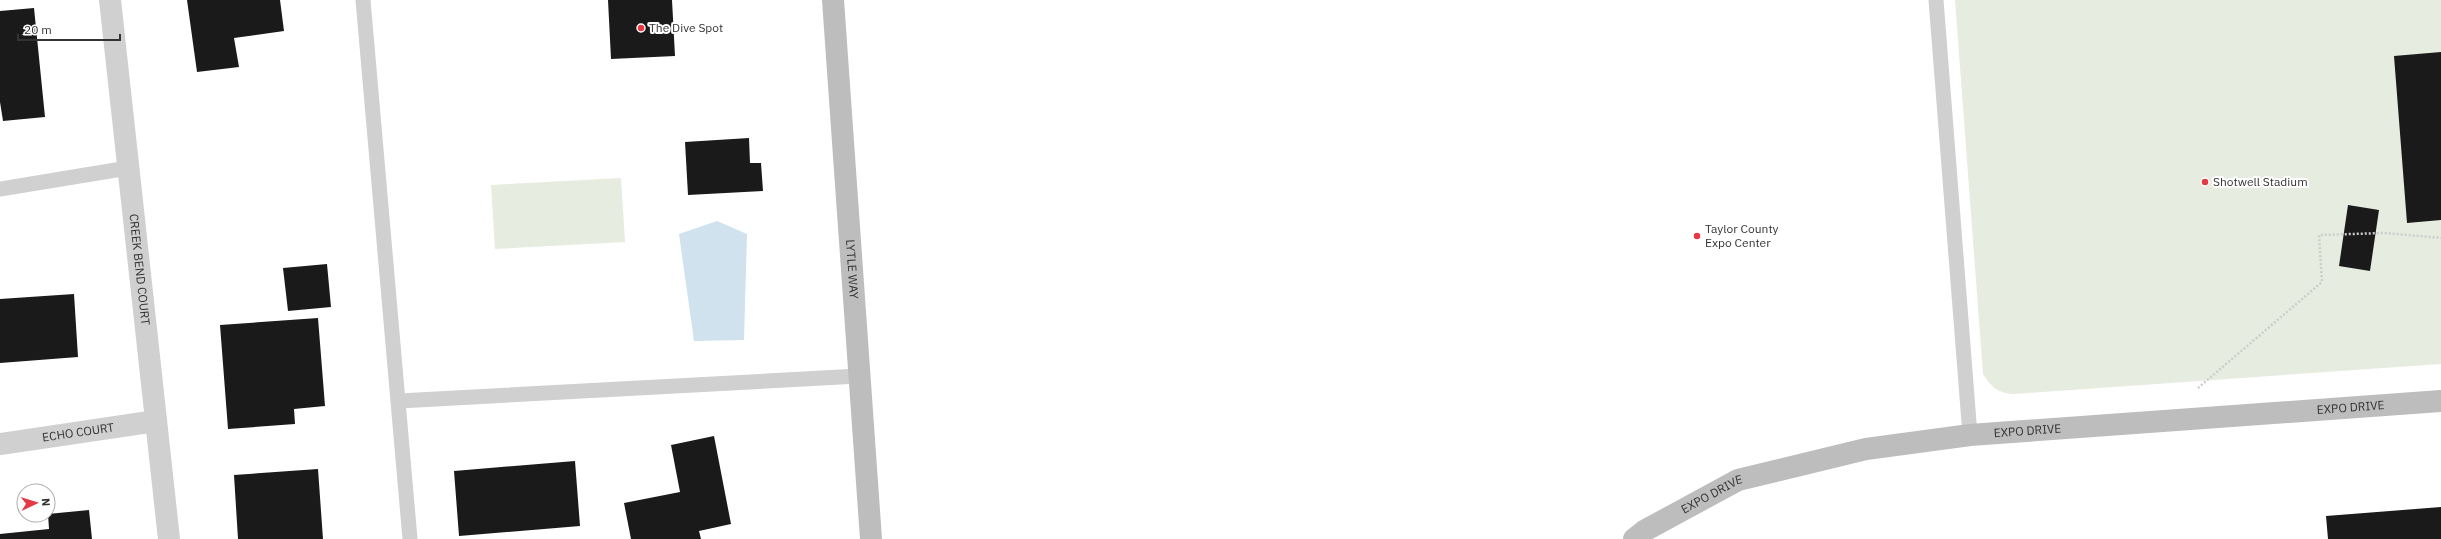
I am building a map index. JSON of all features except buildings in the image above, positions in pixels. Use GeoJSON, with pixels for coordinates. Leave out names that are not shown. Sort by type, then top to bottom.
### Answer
{"type":"FeatureCollection","features":[{"type":"Feature","properties":{"kind":"street","name":"CREEK BEND COURT"},"geometry":{"type":"LineString","coordinates":[[110,0],[169,539]]}},
{"type":"Feature","properties":{"kind":"street","name":"LYTLE WAY"},"geometry":{"type":"LineString","coordinates":[[833,0],[871,539]]}},
{"type":"Feature","properties":{"kind":"street","name":"EXPO DRIVE"},"geometry":{"type":"LineString","coordinates":[[1634,539],[1644,531],[1738,480],[1866,449],[1970,435],[2441,401]]}},
{"type":"Feature","properties":{"kind":"street","name":"ECHO COURT"},"geometry":{"type":"LineString","coordinates":[[0,444],[156,421]]}},
{"type":"Feature","properties":{"kind":"lane"},"geometry":{"type":"LineString","coordinates":[[363,0],[410,539]]}},
{"type":"Feature","properties":{"kind":"lane"},"geometry":{"type":"LineString","coordinates":[[1936,0],[1970,435]]}},
{"type":"Feature","properties":{"kind":"lane"},"geometry":{"type":"LineString","coordinates":[[0,189],[128,168]]}},
{"type":"Feature","properties":{"kind":"lane"},"geometry":{"type":"LineString","coordinates":[[399,401],[859,376]]}},
{"type":"Feature","properties":{"kind":"path"},"geometry":{"type":"LineString","coordinates":[[2196,390],[2322,282],[2319,235],[2385,233],[2441,238]]}},
{"type":"Feature","properties":{"kind":"shaded area","name":"Shotwell Stadium"},"geometry":{"type":"Polygon","coordinates":[[[1955,0],[2441,0],[2441,364],[2013,394],[1999,391],[1983,374],[1955,0]]]}},
{"type":"Feature","properties":{"kind":"shaded area"},"geometry":{"type":"Polygon","coordinates":[[[621,178],[625,242],[495,249],[491,185],[621,178]]]}},
{"type":"Feature","properties":{"kind":"water"},"geometry":{"type":"Polygon","coordinates":[[[717,221],[747,234],[744,340],[694,341],[679,234],[717,221]]]}},
{"type":"Feature","properties":{"kind":"place","name":"The Dive Spot"},"geometry":{"type":"Point","coordinates":[641,28]}},
{"type":"Feature","properties":{"kind":"place","name":"Shotwell Stadium"},"geometry":{"type":"Point","coordinates":[2205,182]}},
{"type":"Feature","properties":{"kind":"place","name":"Taylor County Expo Center"},"geometry":{"type":"Point","coordinates":[1697,236]}}]}
